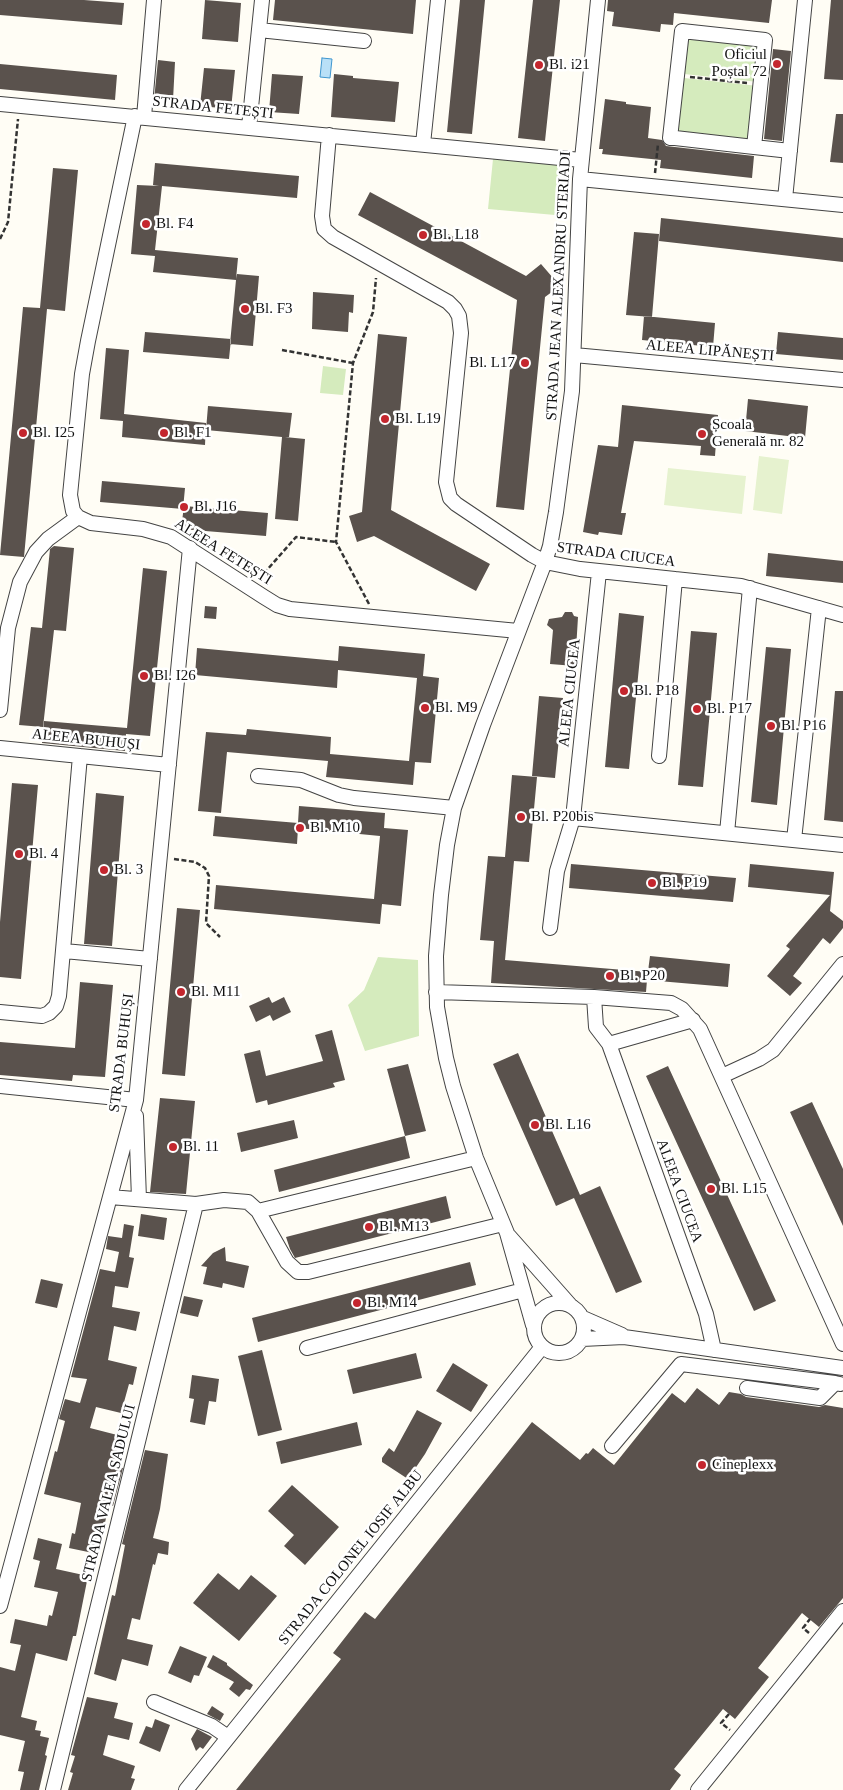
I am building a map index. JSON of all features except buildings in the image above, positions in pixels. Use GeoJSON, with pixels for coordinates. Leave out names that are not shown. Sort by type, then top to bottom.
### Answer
{"type":"FeatureCollection","features":[{"type":"Feature","properties":{"kind":"street"},"geometry":{"type":"LineString","coordinates":[[0,710],[2,665],[8,628],[14,601],[27,568],[36,552],[48,539],[78,517],[73,511],[70,494],[82,374],[88,340],[140,117],[154,0]]}},
{"type":"Feature","properties":{"kind":"street"},"geometry":{"type":"LineString","coordinates":[[250,127],[262,0]]}},
{"type":"Feature","properties":{"kind":"street"},"geometry":{"type":"LineString","coordinates":[[423,144],[438,0]]}},
{"type":"Feature","properties":{"kind":"street","name":"STRADA JEAN ALEXANDRU STERIADI"},"geometry":{"type":"LineString","coordinates":[[533,1325],[505,1229],[476,1158],[446,1058],[436,992],[436,956],[441,895],[454,808],[482,725],[545,562],[550,546],[561,483],[569,422],[574,355],[581,160],[598,0]]}},
{"type":"Feature","properties":{"kind":"street"},"geometry":{"type":"LineString","coordinates":[[785,199],[805,0]]}},
{"type":"Feature","properties":{"kind":"street"},"geometry":{"type":"LineString","coordinates":[[259,30],[364,41]]}},
{"type":"Feature","properties":{"kind":"street"},"geometry":{"type":"LineString","coordinates":[[754,147],[765,40],[682,31],[670,138],[790,151]]}},
{"type":"Feature","properties":{"kind":"street","name":"STRADA FETEȘTI"},"geometry":{"type":"LineString","coordinates":[[0,104],[581,160]]}},
{"type":"Feature","properties":{"kind":"street","name":"STRADA CIUCEA"},"geometry":{"type":"LineString","coordinates":[[329,135],[322,216],[324,229],[333,237],[448,302],[459,316],[461,333],[446,473],[447,490],[450,498],[462,509],[545,562],[599,572],[750,588],[843,615]]}},
{"type":"Feature","properties":{"kind":"street"},"geometry":{"type":"LineString","coordinates":[[580,178],[843,205]]}},
{"type":"Feature","properties":{"kind":"street","name":"ALEEA LIPĂNEȘTI"},"geometry":{"type":"LineString","coordinates":[[574,355],[843,380]]}},
{"type":"Feature","properties":{"kind":"street","name":"ALEEA FETEȘTI"},"geometry":{"type":"LineString","coordinates":[[78,517],[91,523],[154,531],[172,537],[277,605],[290,609],[518,631]]}},
{"type":"Feature","properties":{"kind":"street","name":"STRADA BUHUȘI"},"geometry":{"type":"LineString","coordinates":[[0,1606],[136,1100],[190,548]]}},
{"type":"Feature","properties":{"kind":"street","name":"ALEEA CIUCEA"},"geometry":{"type":"LineString","coordinates":[[550,928],[557,870],[573,818],[599,572]]}},
{"type":"Feature","properties":{"kind":"street"},"geometry":{"type":"LineString","coordinates":[[659,756],[675,579]]}},
{"type":"Feature","properties":{"kind":"street"},"geometry":{"type":"LineString","coordinates":[[726,833],[750,588]]}},
{"type":"Feature","properties":{"kind":"street"},"geometry":{"type":"LineString","coordinates":[[794,840],[818,608]]}},
{"type":"Feature","properties":{"kind":"street","name":"ALEEA BUHUȘI"},"geometry":{"type":"LineString","coordinates":[[0,748],[169,765]]}},
{"type":"Feature","properties":{"kind":"street"},"geometry":{"type":"LineString","coordinates":[[0,1012],[42,1016],[49,1013],[56,1006],[59,996],[64,951],[80,756]]}},
{"type":"Feature","properties":{"kind":"street"},"geometry":{"type":"LineString","coordinates":[[258,776],[301,780],[339,796],[454,808]]}},
{"type":"Feature","properties":{"kind":"street"},"geometry":{"type":"LineString","coordinates":[[573,818],[843,845]]}},
{"type":"Feature","properties":{"kind":"street"},"geometry":{"type":"LineString","coordinates":[[64,951],[150,959]]}},
{"type":"Feature","properties":{"kind":"street"},"geometry":{"type":"LineString","coordinates":[[722,1076],[759,1059],[773,1050],[843,964]]}},
{"type":"Feature","properties":{"kind":"street"},"geometry":{"type":"LineString","coordinates":[[436,992],[594,997],[671,1003],[682,1010],[700,1029],[843,1344]]}},
{"type":"Feature","properties":{"kind":"street","name":"ALEEA CIUCEA"},"geometry":{"type":"LineString","coordinates":[[594,997],[596,1027],[610,1044],[706,1314],[714,1350]]}},
{"type":"Feature","properties":{"kind":"street"},"geometry":{"type":"LineString","coordinates":[[610,1044],[693,1020]]}},
{"type":"Feature","properties":{"kind":"street"},"geometry":{"type":"LineString","coordinates":[[0,1086],[136,1100],[139,1199]]}},
{"type":"Feature","properties":{"kind":"street"},"geometry":{"type":"LineString","coordinates":[[258,1211],[476,1158]]}},
{"type":"Feature","properties":{"kind":"street"},"geometry":{"type":"LineString","coordinates":[[110,1197],[196,1204],[224,1200],[248,1202],[258,1211],[287,1262],[298,1272],[308,1272],[505,1229]]}},
{"type":"Feature","properties":{"kind":"street","name":"STRADA VALEA SADULUI"},"geometry":{"type":"LineString","coordinates":[[54,1790],[196,1204]]}},
{"type":"Feature","properties":{"kind":"street","name":"STRADA JEAN ALEXANDRU STERIADI"},"geometry":{"type":"LineString","coordinates":[[505,1229],[570,1305]]}},
{"type":"Feature","properties":{"kind":"street"},"geometry":{"type":"LineString","coordinates":[[307,1348],[523,1290]]}},
{"type":"Feature","properties":{"kind":"street"},"geometry":{"type":"LineString","coordinates":[[562,1302],[570,1305],[583,1318],[582,1339],[574,1348],[562,1353],[551,1352],[542,1347],[534,1334],[533,1325],[540,1311],[546,1306],[562,1302]]}},
{"type":"Feature","properties":{"kind":"street"},"geometry":{"type":"LineString","coordinates":[[583,1318],[624,1337]]}},
{"type":"Feature","properties":{"kind":"street"},"geometry":{"type":"LineString","coordinates":[[582,1339],[624,1337],[843,1368]]}},
{"type":"Feature","properties":{"kind":"street","name":"STRADA COLONEL IOSIF ALBU"},"geometry":{"type":"LineString","coordinates":[[186,1790],[542,1347]]}},
{"type":"Feature","properties":{"kind":"street"},"geometry":{"type":"LineString","coordinates":[[612,1446],[681,1364],[839,1384]]}},
{"type":"Feature","properties":{"kind":"street"},"geometry":{"type":"LineString","coordinates":[[747,1388],[820,1398],[839,1384]]}},
{"type":"Feature","properties":{"kind":"street"},"geometry":{"type":"LineString","coordinates":[[698,1790],[843,1611]]}},
{"type":"Feature","properties":{"kind":"street"},"geometry":{"type":"LineString","coordinates":[[154,1702],[212,1726],[228,1737]]}},
{"type":"Feature","properties":{"kind":"path"},"geometry":{"type":"LineString","coordinates":[[682,76],[760,85]]}},
{"type":"Feature","properties":{"kind":"path"},"geometry":{"type":"LineString","coordinates":[[0,238],[8,222],[20,106]]}},
{"type":"Feature","properties":{"kind":"path"},"geometry":{"type":"LineString","coordinates":[[654,186],[659,136],[670,138]]}},
{"type":"Feature","properties":{"kind":"path"},"geometry":{"type":"LineString","coordinates":[[375,617],[336,542],[352,363],[373,312],[378,263]]}},
{"type":"Feature","properties":{"kind":"path"},"geometry":{"type":"LineString","coordinates":[[282,350],[352,363]]}},
{"type":"Feature","properties":{"kind":"path"},"geometry":{"type":"LineString","coordinates":[[251,588],[296,537],[336,542]]}},
{"type":"Feature","properties":{"kind":"path"},"geometry":{"type":"LineString","coordinates":[[160,857],[195,862],[204,868],[209,876],[206,923],[220,937]]}},
{"type":"Feature","properties":{"kind":"path"},"geometry":{"type":"LineString","coordinates":[[729,1714],[721,1724],[739,1738]]}},
{"type":"Feature","properties":{"kind":"green space"},"geometry":{"type":"Polygon","coordinates":[[[688,34],[762,42],[758,82],[684,74],[688,34]]]}},
{"type":"Feature","properties":{"kind":"green space"},"geometry":{"type":"Polygon","coordinates":[[[684,78],[758,86],[752,139],[678,131],[684,78]]]}},
{"type":"Feature","properties":{"kind":"green space"},"geometry":{"type":"Polygon","coordinates":[[[493,159],[559,165],[555,215],[488,209],[493,159]]]}},
{"type":"Feature","properties":{"kind":"green space"},"geometry":{"type":"Polygon","coordinates":[[[323,366],[346,369],[343,395],[320,393],[323,366]]]}},
{"type":"Feature","properties":{"kind":"green space"},"geometry":{"type":"Polygon","coordinates":[[[759,456],[789,460],[782,514],[753,510],[759,456]]]}},
{"type":"Feature","properties":{"kind":"green space"},"geometry":{"type":"Polygon","coordinates":[[[668,468],[746,476],[742,514],[664,505],[668,468]]]}},
{"type":"Feature","properties":{"kind":"green space"},"geometry":{"type":"Polygon","coordinates":[[[378,957],[418,960],[419,1036],[365,1051],[348,1005],[364,990],[378,957]]]}},
{"type":"Feature","properties":{"kind":"water"},"geometry":{"type":"Polygon","coordinates":[[[322,58],[332,59],[330,78],[320,77],[322,58]]]}},
{"type":"Feature","properties":{"kind":"place","name":"Oficiul Poștal 72"},"geometry":{"type":"Point","coordinates":[777,64]}},
{"type":"Feature","properties":{"kind":"place","name":"Bl. i21"},"geometry":{"type":"Point","coordinates":[539,65]}},
{"type":"Feature","properties":{"kind":"place","name":"Bl. F4"},"geometry":{"type":"Point","coordinates":[146,224]}},
{"type":"Feature","properties":{"kind":"place","name":"Bl. L18"},"geometry":{"type":"Point","coordinates":[423,235]}},
{"type":"Feature","properties":{"kind":"place","name":"Bl. F3"},"geometry":{"type":"Point","coordinates":[245,309]}},
{"type":"Feature","properties":{"kind":"place","name":"Bl. L17"},"geometry":{"type":"Point","coordinates":[525,363]}},
{"type":"Feature","properties":{"kind":"place","name":"Bl. L19"},"geometry":{"type":"Point","coordinates":[385,419]}},
{"type":"Feature","properties":{"kind":"place","name":"Bl. I25"},"geometry":{"type":"Point","coordinates":[23,433]}},
{"type":"Feature","properties":{"kind":"place","name":"Bl. F1"},"geometry":{"type":"Point","coordinates":[164,433]}},
{"type":"Feature","properties":{"kind":"place","name":"Școala Generală nr. 82"},"geometry":{"type":"Point","coordinates":[702,434]}},
{"type":"Feature","properties":{"kind":"place","name":"Bl. J16"},"geometry":{"type":"Point","coordinates":[184,507]}},
{"type":"Feature","properties":{"kind":"place","name":"Bl. I26"},"geometry":{"type":"Point","coordinates":[144,676]}},
{"type":"Feature","properties":{"kind":"place","name":"Bl. P18"},"geometry":{"type":"Point","coordinates":[624,691]}},
{"type":"Feature","properties":{"kind":"place","name":"Bl. M9"},"geometry":{"type":"Point","coordinates":[425,708]}},
{"type":"Feature","properties":{"kind":"place","name":"Bl. P17"},"geometry":{"type":"Point","coordinates":[697,709]}},
{"type":"Feature","properties":{"kind":"place","name":"Bl. P16"},"geometry":{"type":"Point","coordinates":[771,726]}},
{"type":"Feature","properties":{"kind":"place","name":"Bl. P20bis"},"geometry":{"type":"Point","coordinates":[521,817]}},
{"type":"Feature","properties":{"kind":"place","name":"Bl. M10"},"geometry":{"type":"Point","coordinates":[300,828]}},
{"type":"Feature","properties":{"kind":"place","name":"Bl. 4"},"geometry":{"type":"Point","coordinates":[19,854]}},
{"type":"Feature","properties":{"kind":"place","name":"Bl. 3"},"geometry":{"type":"Point","coordinates":[104,870]}},
{"type":"Feature","properties":{"kind":"place","name":"Bl. P19"},"geometry":{"type":"Point","coordinates":[652,883]}},
{"type":"Feature","properties":{"kind":"place","name":"Bl. P20"},"geometry":{"type":"Point","coordinates":[610,976]}},
{"type":"Feature","properties":{"kind":"place","name":"Bl. M11"},"geometry":{"type":"Point","coordinates":[181,992]}},
{"type":"Feature","properties":{"kind":"place","name":"Bl. L16"},"geometry":{"type":"Point","coordinates":[535,1125]}},
{"type":"Feature","properties":{"kind":"place","name":"Bl. 11"},"geometry":{"type":"Point","coordinates":[173,1147]}},
{"type":"Feature","properties":{"kind":"place","name":"Bl. L15"},"geometry":{"type":"Point","coordinates":[711,1189]}},
{"type":"Feature","properties":{"kind":"place","name":"Bl. M13"},"geometry":{"type":"Point","coordinates":[369,1227]}},
{"type":"Feature","properties":{"kind":"place","name":"Bl. M14"},"geometry":{"type":"Point","coordinates":[357,1303]}},
{"type":"Feature","properties":{"kind":"place","name":"Cineplexx"},"geometry":{"type":"Point","coordinates":[702,1465]}}]}
